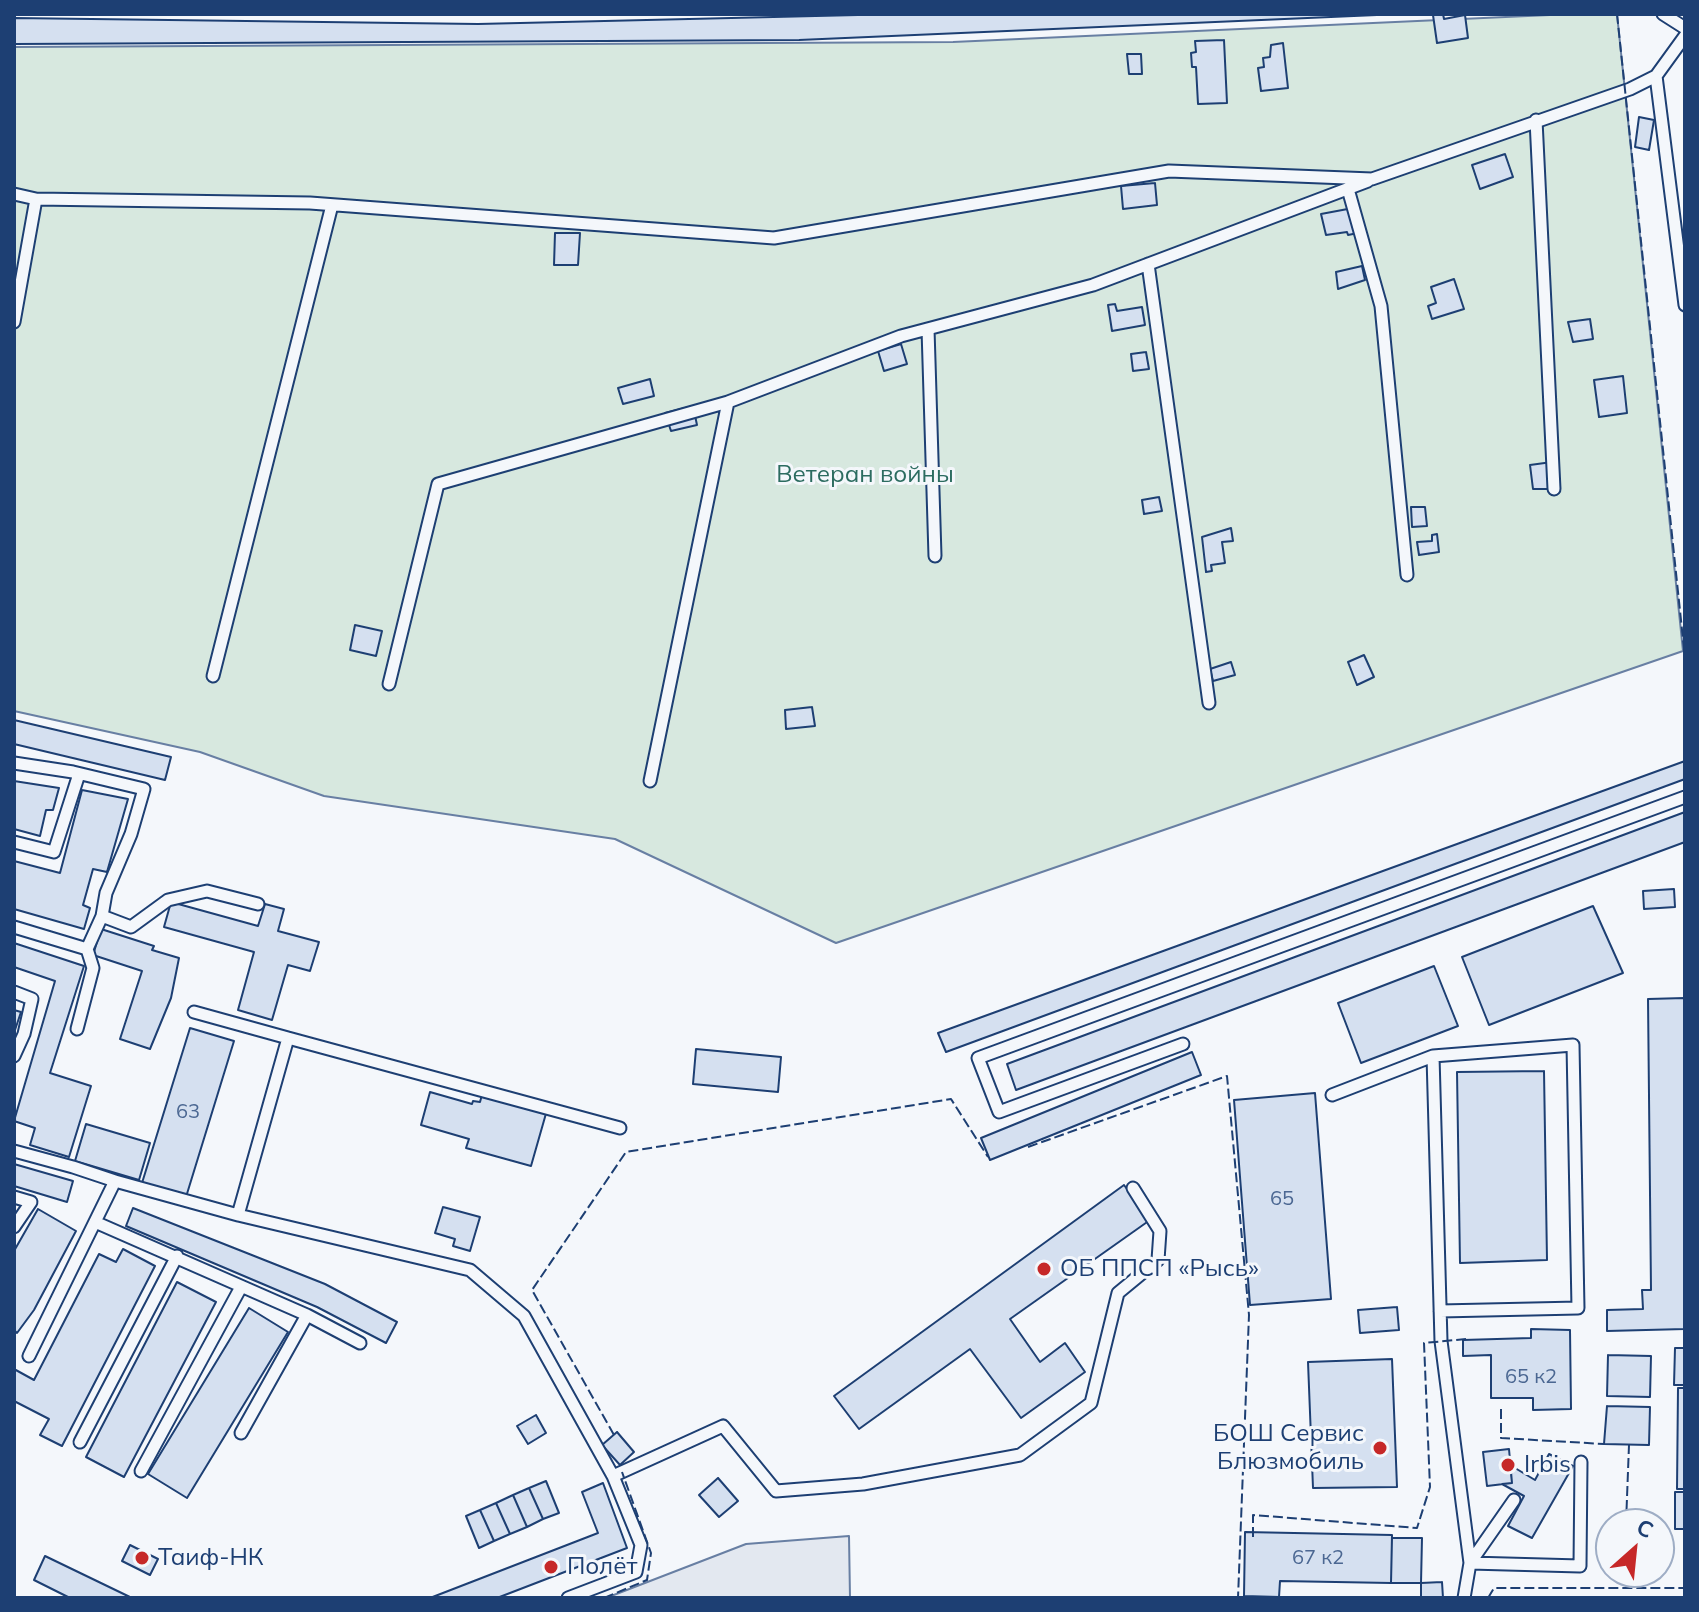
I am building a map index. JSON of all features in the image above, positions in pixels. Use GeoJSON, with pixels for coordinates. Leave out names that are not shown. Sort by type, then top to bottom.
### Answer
{"type":"FeatureCollection","features":[{"type":"Feature","properties":{"kind":"lane"},"geometry":{"type":"LineString","coordinates":[[1663,14],[1685,28]]}},
{"type":"Feature","properties":{"kind":"lane"},"geometry":{"type":"LineString","coordinates":[[389,684],[438,484],[728,402],[901,336],[1093,285],[1372,179],[1630,89],[1656,76],[1685,36]]}},
{"type":"Feature","properties":{"kind":"lane"},"geometry":{"type":"LineString","coordinates":[[1656,76],[1685,305]]}},
{"type":"Feature","properties":{"kind":"lane"},"geometry":{"type":"LineString","coordinates":[[1536,120],[1554,489]]}},
{"type":"Feature","properties":{"kind":"lane"},"geometry":{"type":"LineString","coordinates":[[14,194],[36,199],[332,205],[774,238],[1169,171],[1372,179]]}},
{"type":"Feature","properties":{"kind":"lane"},"geometry":{"type":"LineString","coordinates":[[1348,189],[1381,306],[1407,575]]}},
{"type":"Feature","properties":{"kind":"lane"},"geometry":{"type":"LineString","coordinates":[[14,322],[36,199]]}},
{"type":"Feature","properties":{"kind":"lane"},"geometry":{"type":"LineString","coordinates":[[213,676],[332,205]]}},
{"type":"Feature","properties":{"kind":"lane"},"geometry":{"type":"LineString","coordinates":[[1148,264],[1209,703]]}},
{"type":"Feature","properties":{"kind":"lane"},"geometry":{"type":"LineString","coordinates":[[928,329],[935,556]]}},
{"type":"Feature","properties":{"kind":"lane"},"geometry":{"type":"LineString","coordinates":[[650,781],[728,402]]}},
{"type":"Feature","properties":{"kind":"lane"},"geometry":{"type":"LineString","coordinates":[[14,763],[144,789],[131,834],[106,893],[102,916],[87,949],[93,968],[77,1029]]}},
{"type":"Feature","properties":{"kind":"lane"},"geometry":{"type":"LineString","coordinates":[[14,842],[54,852],[79,774]]}},
{"type":"Feature","properties":{"kind":"lane"},"geometry":{"type":"LineString","coordinates":[[1183,1044],[999,1112],[978,1058],[1685,797]]}},
{"type":"Feature","properties":{"kind":"lane"},"geometry":{"type":"LineString","coordinates":[[102,916],[131,927],[168,900],[207,891],[258,904]]}},
{"type":"Feature","properties":{"kind":"lane"},"geometry":{"type":"LineString","coordinates":[[14,927],[87,949]]}},
{"type":"Feature","properties":{"kind":"lane"},"geometry":{"type":"LineString","coordinates":[[14,992],[32,999],[24,1034],[14,1056]]}},
{"type":"Feature","properties":{"kind":"lane"},"geometry":{"type":"LineString","coordinates":[[194,1012],[620,1128]]}},
{"type":"Feature","properties":{"kind":"lane"},"geometry":{"type":"LineString","coordinates":[[238,1215],[288,1038]]}},
{"type":"Feature","properties":{"kind":"lane"},"geometry":{"type":"LineString","coordinates":[[1332,1095],[1433,1056],[1573,1045],[1578,1308],[1440,1311]]}},
{"type":"Feature","properties":{"kind":"lane"},"geometry":{"type":"LineString","coordinates":[[1433,1056],[1441,1341],[1470,1563],[1464,1598]]}},
{"type":"Feature","properties":{"kind":"lane"},"geometry":{"type":"LineString","coordinates":[[14,1151],[238,1215],[470,1270],[524,1316],[613,1476],[641,1545],[636,1572],[568,1598]]}},
{"type":"Feature","properties":{"kind":"lane"},"geometry":{"type":"LineString","coordinates":[[29,1356],[115,1181]]}},
{"type":"Feature","properties":{"kind":"lane"},"geometry":{"type":"LineString","coordinates":[[613,1476],[723,1426],[776,1491],[863,1484],[1020,1455],[1091,1403],[1118,1293],[1158,1260],[1160,1231],[1133,1188]]}},
{"type":"Feature","properties":{"kind":"lane"},"geometry":{"type":"LineString","coordinates":[[14,1197],[31,1202],[14,1227]]}},
{"type":"Feature","properties":{"kind":"lane"},"geometry":{"type":"LineString","coordinates":[[95,1222],[307,1315],[360,1343]]}},
{"type":"Feature","properties":{"kind":"lane"},"geometry":{"type":"LineString","coordinates":[[80,1442],[177,1256]]}},
{"type":"Feature","properties":{"kind":"lane"},"geometry":{"type":"LineString","coordinates":[[141,1471],[241,1287]]}},
{"type":"Feature","properties":{"kind":"lane"},"geometry":{"type":"LineString","coordinates":[[241,1433],[307,1315]]}},
{"type":"Feature","properties":{"kind":"lane"},"geometry":{"type":"LineString","coordinates":[[1470,1563],[1580,1566],[1581,1462]]}},
{"type":"Feature","properties":{"kind":"lane"},"geometry":{"type":"LineString","coordinates":[[1470,1563],[1514,1500]]}},
{"type":"Feature","properties":{"kind":"green space","name":"Ветеран войны"},"geometry":{"type":"Polygon","coordinates":[[[1617,14],[1683,651],[836,943],[615,839],[324,796],[200,752],[14,711],[14,47],[953,42],[1617,14]]]}},
{"type":"Feature","properties":{"kind":"shaded area"},"geometry":{"type":"Polygon","coordinates":[[[849,1536],[850,1598],[606,1598],[746,1544],[849,1536]]]}},
{"type":"Feature","properties":{"kind":"building"},"geometry":{"type":"Polygon","coordinates":[[[900,14],[1400,14],[799,40],[14,44],[14,18],[478,24],[900,14]]]}},
{"type":"Feature","properties":{"kind":"building"},"geometry":{"type":"Polygon","coordinates":[[[1443,14],[1444,19],[1465,15],[1468,38],[1437,43],[1433,15],[1443,14]]]}},
{"type":"Feature","properties":{"kind":"building"},"geometry":{"type":"Polygon","coordinates":[[[1224,40],[1227,103],[1198,104],[1196,67],[1192,67],[1191,53],[1196,52],[1195,41],[1224,40]]]}},
{"type":"Feature","properties":{"kind":"building"},"geometry":{"type":"Polygon","coordinates":[[[1283,43],[1288,88],[1261,91],[1258,68],[1264,67],[1263,58],[1270,57],[1271,45],[1283,43]]]}},
{"type":"Feature","properties":{"kind":"building"},"geometry":{"type":"Polygon","coordinates":[[[1127,54],[1141,54],[1142,74],[1129,74],[1127,54]]]}},
{"type":"Feature","properties":{"kind":"building"},"geometry":{"type":"Polygon","coordinates":[[[1639,117],[1654,120],[1649,150],[1635,147],[1639,117]]]}},
{"type":"Feature","properties":{"kind":"building"},"geometry":{"type":"Polygon","coordinates":[[[1505,154],[1513,177],[1480,189],[1472,165],[1505,154]]]}},
{"type":"Feature","properties":{"kind":"building"},"geometry":{"type":"Polygon","coordinates":[[[1155,183],[1157,205],[1123,209],[1121,186],[1155,183]]]}},
{"type":"Feature","properties":{"kind":"building"},"geometry":{"type":"Polygon","coordinates":[[[1353,208],[1358,233],[1326,235],[1321,214],[1353,208]]]}},
{"type":"Feature","properties":{"kind":"building"},"geometry":{"type":"Polygon","coordinates":[[[555,233],[580,233],[578,265],[554,265],[555,233]]]}},
{"type":"Feature","properties":{"kind":"building"},"geometry":{"type":"Polygon","coordinates":[[[1362,266],[1365,280],[1338,289],[1336,272],[1362,266]]]}},
{"type":"Feature","properties":{"kind":"building"},"geometry":{"type":"Polygon","coordinates":[[[1454,279],[1464,309],[1432,319],[1428,306],[1436,303],[1431,287],[1454,279]]]}},
{"type":"Feature","properties":{"kind":"building"},"geometry":{"type":"Polygon","coordinates":[[[1115,304],[1117,311],[1142,307],[1145,325],[1112,331],[1108,305],[1115,304]]]}},
{"type":"Feature","properties":{"kind":"building"},"geometry":{"type":"Polygon","coordinates":[[[1590,319],[1593,339],[1573,342],[1568,322],[1590,319]]]}},
{"type":"Feature","properties":{"kind":"building"},"geometry":{"type":"Polygon","coordinates":[[[901,344],[907,364],[884,371],[878,351],[901,344]]]}},
{"type":"Feature","properties":{"kind":"building"},"geometry":{"type":"Polygon","coordinates":[[[1146,352],[1149,369],[1133,371],[1131,354],[1146,352]]]}},
{"type":"Feature","properties":{"kind":"building"},"geometry":{"type":"Polygon","coordinates":[[[1623,376],[1627,413],[1599,417],[1594,380],[1623,376]]]}},
{"type":"Feature","properties":{"kind":"building"},"geometry":{"type":"Polygon","coordinates":[[[650,379],[654,396],[623,404],[618,388],[650,379]]]}},
{"type":"Feature","properties":{"kind":"building"},"geometry":{"type":"Polygon","coordinates":[[[693,406],[697,425],[671,431],[665,413],[693,406]]]}},
{"type":"Feature","properties":{"kind":"building"},"geometry":{"type":"Polygon","coordinates":[[[1552,462],[1555,489],[1533,489],[1530,465],[1552,462]]]}},
{"type":"Feature","properties":{"kind":"building"},"geometry":{"type":"Polygon","coordinates":[[[1159,497],[1162,511],[1144,514],[1142,500],[1159,497]]]}},
{"type":"Feature","properties":{"kind":"building"},"geometry":{"type":"Polygon","coordinates":[[[1411,507],[1425,507],[1427,526],[1412,527],[1411,507]]]}},
{"type":"Feature","properties":{"kind":"building"},"geometry":{"type":"Polygon","coordinates":[[[1231,528],[1233,541],[1222,542],[1225,563],[1211,565],[1212,571],[1206,572],[1202,537],[1231,528]]]}},
{"type":"Feature","properties":{"kind":"building"},"geometry":{"type":"Polygon","coordinates":[[[1437,534],[1439,552],[1419,555],[1417,542],[1432,541],[1432,535],[1437,534]]]}},
{"type":"Feature","properties":{"kind":"building"},"geometry":{"type":"Polygon","coordinates":[[[355,625],[382,631],[376,656],[350,650],[355,625]]]}},
{"type":"Feature","properties":{"kind":"building"},"geometry":{"type":"Polygon","coordinates":[[[1364,655],[1374,677],[1357,685],[1348,662],[1364,655]]]}},
{"type":"Feature","properties":{"kind":"building"},"geometry":{"type":"Polygon","coordinates":[[[1231,662],[1235,675],[1213,681],[1210,669],[1231,662]]]}},
{"type":"Feature","properties":{"kind":"building"},"geometry":{"type":"Polygon","coordinates":[[[812,707],[815,726],[786,729],[785,710],[812,707]]]}},
{"type":"Feature","properties":{"kind":"building"},"geometry":{"type":"Polygon","coordinates":[[[14,720],[171,757],[165,780],[14,744],[14,720]]]}},
{"type":"Feature","properties":{"kind":"building"},"geometry":{"type":"Polygon","coordinates":[[[1685,761],[1685,779],[946,1052],[938,1033],[1685,761]]]}},
{"type":"Feature","properties":{"kind":"building"},"geometry":{"type":"Polygon","coordinates":[[[14,781],[59,788],[53,810],[46,810],[40,836],[14,829],[14,781]]]}},
{"type":"Feature","properties":{"kind":"building"},"geometry":{"type":"Polygon","coordinates":[[[82,790],[128,799],[107,872],[93,869],[83,905],[90,908],[84,929],[14,909],[14,861],[60,873],[82,790]]]}},
{"type":"Feature","properties":{"kind":"building"},"geometry":{"type":"Polygon","coordinates":[[[1685,812],[1685,842],[1016,1090],[1007,1064],[1685,812]]]}},
{"type":"Feature","properties":{"kind":"building"},"geometry":{"type":"Polygon","coordinates":[[[1674,889],[1675,907],[1644,909],[1643,891],[1674,889]]]}},
{"type":"Feature","properties":{"kind":"building"},"geometry":{"type":"Polygon","coordinates":[[[171,902],[258,926],[265,904],[284,909],[278,931],[319,942],[310,971],[288,965],[272,1020],[238,1010],[254,952],[164,927],[171,902]]]}},
{"type":"Feature","properties":{"kind":"building"},"geometry":{"type":"Polygon","coordinates":[[[1593,906],[1623,973],[1489,1025],[1462,957],[1593,906]]]}},
{"type":"Feature","properties":{"kind":"building"},"geometry":{"type":"Polygon","coordinates":[[[101,929],[154,946],[152,950],[179,958],[171,998],[150,1049],[120,1039],[142,971],[93,955],[101,929]]]}},
{"type":"Feature","properties":{"kind":"building"},"geometry":{"type":"Polygon","coordinates":[[[14,943],[84,966],[50,1073],[91,1086],[69,1157],[30,1145],[35,1128],[14,1121],[55,981],[14,967],[14,943]]]}},
{"type":"Feature","properties":{"kind":"building"},"geometry":{"type":"Polygon","coordinates":[[[1434,966],[1458,1026],[1361,1063],[1338,1003],[1434,966]]]}},
{"type":"Feature","properties":{"kind":"building"},"geometry":{"type":"Polygon","coordinates":[[[1685,998],[1685,1329],[1607,1331],[1607,1310],[1643,1309],[1642,1290],[1651,1290],[1648,999],[1685,998]]]}},
{"type":"Feature","properties":{"kind":"building"},"geometry":{"type":"Polygon","coordinates":[[[14,1010],[21,1012],[14,1033],[14,1010]]]}},
{"type":"Feature","properties":{"kind":"building"},"geometry":{"type":"Polygon","coordinates":[[[190,1028],[234,1041],[186,1197],[142,1183],[190,1028]]]}},
{"type":"Feature","properties":{"kind":"building"},"geometry":{"type":"Polygon","coordinates":[[[696,1049],[781,1057],[778,1092],[693,1084],[696,1049]]]}},
{"type":"Feature","properties":{"kind":"building"},"geometry":{"type":"Polygon","coordinates":[[[1192,1052],[1201,1075],[990,1160],[981,1138],[1192,1052]]]}},
{"type":"Feature","properties":{"kind":"building"},"geometry":{"type":"Polygon","coordinates":[[[1544,1071],[1547,1260],[1460,1263],[1457,1072],[1544,1071]]]}},
{"type":"Feature","properties":{"kind":"building"},"geometry":{"type":"Polygon","coordinates":[[[483,1091],[547,1110],[531,1166],[466,1148],[469,1139],[421,1125],[430,1092],[472,1104],[473,1101],[480,1102],[483,1091]]]}},
{"type":"Feature","properties":{"kind":"building"},"geometry":{"type":"Polygon","coordinates":[[[1315,1093],[1331,1299],[1250,1305],[1234,1100],[1315,1093]]]}},
{"type":"Feature","properties":{"kind":"building"},"geometry":{"type":"Polygon","coordinates":[[[86,1124],[150,1143],[139,1180],[75,1161],[86,1124]]]}},
{"type":"Feature","properties":{"kind":"building"},"geometry":{"type":"Polygon","coordinates":[[[14,1164],[73,1181],[67,1202],[14,1186],[14,1164]]]}},
{"type":"Feature","properties":{"kind":"building","name":"ОБ ППСП «Рысь»"},"geometry":{"type":"Polygon","coordinates":[[[1124,1185],[1150,1220],[1010,1319],[1040,1362],[1065,1343],[1085,1372],[1021,1418],[970,1349],[859,1429],[834,1396],[1124,1185]]]}},
{"type":"Feature","properties":{"kind":"building"},"geometry":{"type":"Polygon","coordinates":[[[443,1207],[480,1217],[470,1251],[453,1246],[455,1239],[435,1233],[443,1207]]]}},
{"type":"Feature","properties":{"kind":"building"},"geometry":{"type":"Polygon","coordinates":[[[133,1208],[325,1284],[397,1322],[386,1343],[317,1307],[126,1226],[133,1208]]]}},
{"type":"Feature","properties":{"kind":"building"},"geometry":{"type":"Polygon","coordinates":[[[38,1209],[76,1231],[34,1310],[17,1333],[14,1330],[14,1251],[38,1209]]]}},
{"type":"Feature","properties":{"kind":"building"},"geometry":{"type":"Polygon","coordinates":[[[123,1249],[155,1266],[62,1446],[40,1435],[49,1419],[14,1401],[14,1369],[34,1380],[99,1254],[116,1262],[123,1249]]]}},
{"type":"Feature","properties":{"kind":"building"},"geometry":{"type":"Polygon","coordinates":[[[177,1282],[216,1302],[124,1477],[86,1457],[177,1282]]]}},
{"type":"Feature","properties":{"kind":"building"},"geometry":{"type":"Polygon","coordinates":[[[1397,1307],[1399,1330],[1360,1333],[1358,1310],[1397,1307]]]}},
{"type":"Feature","properties":{"kind":"building"},"geometry":{"type":"Polygon","coordinates":[[[249,1308],[288,1332],[187,1498],[148,1474],[249,1308]]]}},
{"type":"Feature","properties":{"kind":"building"},"geometry":{"type":"Polygon","coordinates":[[[1531,1329],[1570,1330],[1571,1409],[1533,1410],[1533,1398],[1491,1398],[1491,1355],[1463,1356],[1463,1340],[1531,1338],[1531,1329]]]}},
{"type":"Feature","properties":{"kind":"building"},"geometry":{"type":"Polygon","coordinates":[[[1675,1348],[1685,1348],[1685,1385],[1674,1385],[1675,1348]]]}},
{"type":"Feature","properties":{"kind":"building"},"geometry":{"type":"Polygon","coordinates":[[[1608,1355],[1651,1356],[1650,1397],[1607,1396],[1608,1355]]]}},
{"type":"Feature","properties":{"kind":"building"},"geometry":{"type":"Polygon","coordinates":[[[1392,1359],[1397,1487],[1313,1488],[1308,1362],[1392,1359]]]}},
{"type":"Feature","properties":{"kind":"building"},"geometry":{"type":"Polygon","coordinates":[[[1678,1388],[1685,1388],[1685,1489],[1677,1489],[1678,1388]]]}},
{"type":"Feature","properties":{"kind":"building"},"geometry":{"type":"Polygon","coordinates":[[[1607,1406],[1650,1407],[1649,1445],[1604,1444],[1607,1406]]]}},
{"type":"Feature","properties":{"kind":"building"},"geometry":{"type":"Polygon","coordinates":[[[536,1415],[546,1433],[528,1444],[517,1426],[536,1415]]]}},
{"type":"Feature","properties":{"kind":"building"},"geometry":{"type":"Polygon","coordinates":[[[617,1432],[634,1452],[620,1465],[602,1445],[617,1432]]]}},
{"type":"Feature","properties":{"kind":"building"},"geometry":{"type":"Polygon","coordinates":[[[1509,1449],[1512,1483],[1487,1486],[1483,1452],[1509,1449]]]}},
{"type":"Feature","properties":{"kind":"building"},"geometry":{"type":"Polygon","coordinates":[[[1549,1454],[1573,1466],[1532,1538],[1508,1526],[1524,1496],[1502,1484],[1512,1483],[1510,1465],[1535,1480],[1549,1454]]]}},
{"type":"Feature","properties":{"kind":"building"},"geometry":{"type":"Polygon","coordinates":[[[718,1478],[738,1501],[719,1517],[699,1495],[718,1478]]]}},
{"type":"Feature","properties":{"kind":"building"},"geometry":{"type":"Polygon","coordinates":[[[546,1481],[559,1513],[543,1519],[529,1488],[546,1481]]]}},
{"type":"Feature","properties":{"kind":"building"},"geometry":{"type":"Polygon","coordinates":[[[603,1483],[627,1548],[497,1598],[430,1598],[598,1533],[582,1492],[603,1483]]]}},
{"type":"Feature","properties":{"kind":"building"},"geometry":{"type":"Polygon","coordinates":[[[529,1488],[543,1519],[527,1527],[513,1495],[529,1488]]]}},
{"type":"Feature","properties":{"kind":"building"},"geometry":{"type":"Polygon","coordinates":[[[1675,1492],[1685,1492],[1685,1529],[1675,1529],[1675,1492]]]}},
{"type":"Feature","properties":{"kind":"building"},"geometry":{"type":"Polygon","coordinates":[[[513,1495],[527,1527],[510,1534],[496,1503],[513,1495]]]}},
{"type":"Feature","properties":{"kind":"building"},"geometry":{"type":"Polygon","coordinates":[[[496,1503],[510,1534],[494,1541],[480,1510],[496,1503]]]}},
{"type":"Feature","properties":{"kind":"building"},"geometry":{"type":"Polygon","coordinates":[[[480,1510],[494,1541],[479,1548],[466,1516],[480,1510]]]}},
{"type":"Feature","properties":{"kind":"building"},"geometry":{"type":"Polygon","coordinates":[[[1245,1532],[1392,1535],[1391,1583],[1280,1581],[1279,1597],[1244,1596],[1245,1532]]]}},
{"type":"Feature","properties":{"kind":"building"},"geometry":{"type":"Polygon","coordinates":[[[1392,1538],[1422,1538],[1421,1583],[1391,1583],[1392,1538]]]}},
{"type":"Feature","properties":{"kind":"building"},"geometry":{"type":"Polygon","coordinates":[[[130,1545],[158,1559],[150,1575],[122,1561],[130,1545]]]}},
{"type":"Feature","properties":{"kind":"building"},"geometry":{"type":"Polygon","coordinates":[[[45,1556],[132,1598],[70,1598],[34,1580],[45,1556]]]}},
{"type":"Feature","properties":{"kind":"building"},"geometry":{"type":"Polygon","coordinates":[[[1442,1582],[1443,1598],[1421,1598],[1421,1583],[1442,1582]]]}},
{"type":"Feature","properties":{"kind":"fence"},"geometry":{"type":"LineString","coordinates":[[1617,14],[1685,658]]}},
{"type":"Feature","properties":{"kind":"fence"},"geometry":{"type":"LineString","coordinates":[[1028,1147],[1227,1076],[1249,1315],[1238,1598]]}},
{"type":"Feature","properties":{"kind":"fence"},"geometry":{"type":"LineString","coordinates":[[614,1435],[532,1290],[626,1152],[951,1099],[988,1157]]}},
{"type":"Feature","properties":{"kind":"fence"},"geometry":{"type":"LineString","coordinates":[[1253,1537],[1253,1515],[1417,1528],[1430,1487],[1424,1343],[1466,1339]]}},
{"type":"Feature","properties":{"kind":"fence"},"geometry":{"type":"LineString","coordinates":[[1501,1409],[1501,1438],[1604,1444]]}},
{"type":"Feature","properties":{"kind":"fence"},"geometry":{"type":"LineString","coordinates":[[1627,1508],[1629,1445]]}},
{"type":"Feature","properties":{"kind":"fence"},"geometry":{"type":"LineString","coordinates":[[604,1598],[647,1580],[651,1553],[622,1472]]}},
{"type":"Feature","properties":{"kind":"fence"},"geometry":{"type":"LineString","coordinates":[[1488,1598],[1494,1588],[1685,1588]]}},
{"type":"Feature","properties":{"kind":"place","name":"ОБ ППСП «Рысь»"},"geometry":{"type":"Point","coordinates":[1044,1269]}},
{"type":"Feature","properties":{"kind":"place","name":"БОШ Сервис Блюзмобиль"},"geometry":{"type":"Point","coordinates":[1380,1448]}},
{"type":"Feature","properties":{"kind":"place","name":"Irbis"},"geometry":{"type":"Point","coordinates":[1508,1465]}},
{"type":"Feature","properties":{"kind":"place","name":"Таиф-НК"},"geometry":{"type":"Point","coordinates":[142,1558]}},
{"type":"Feature","properties":{"kind":"place","name":"Полёт"},"geometry":{"type":"Point","coordinates":[551,1567]}}]}
